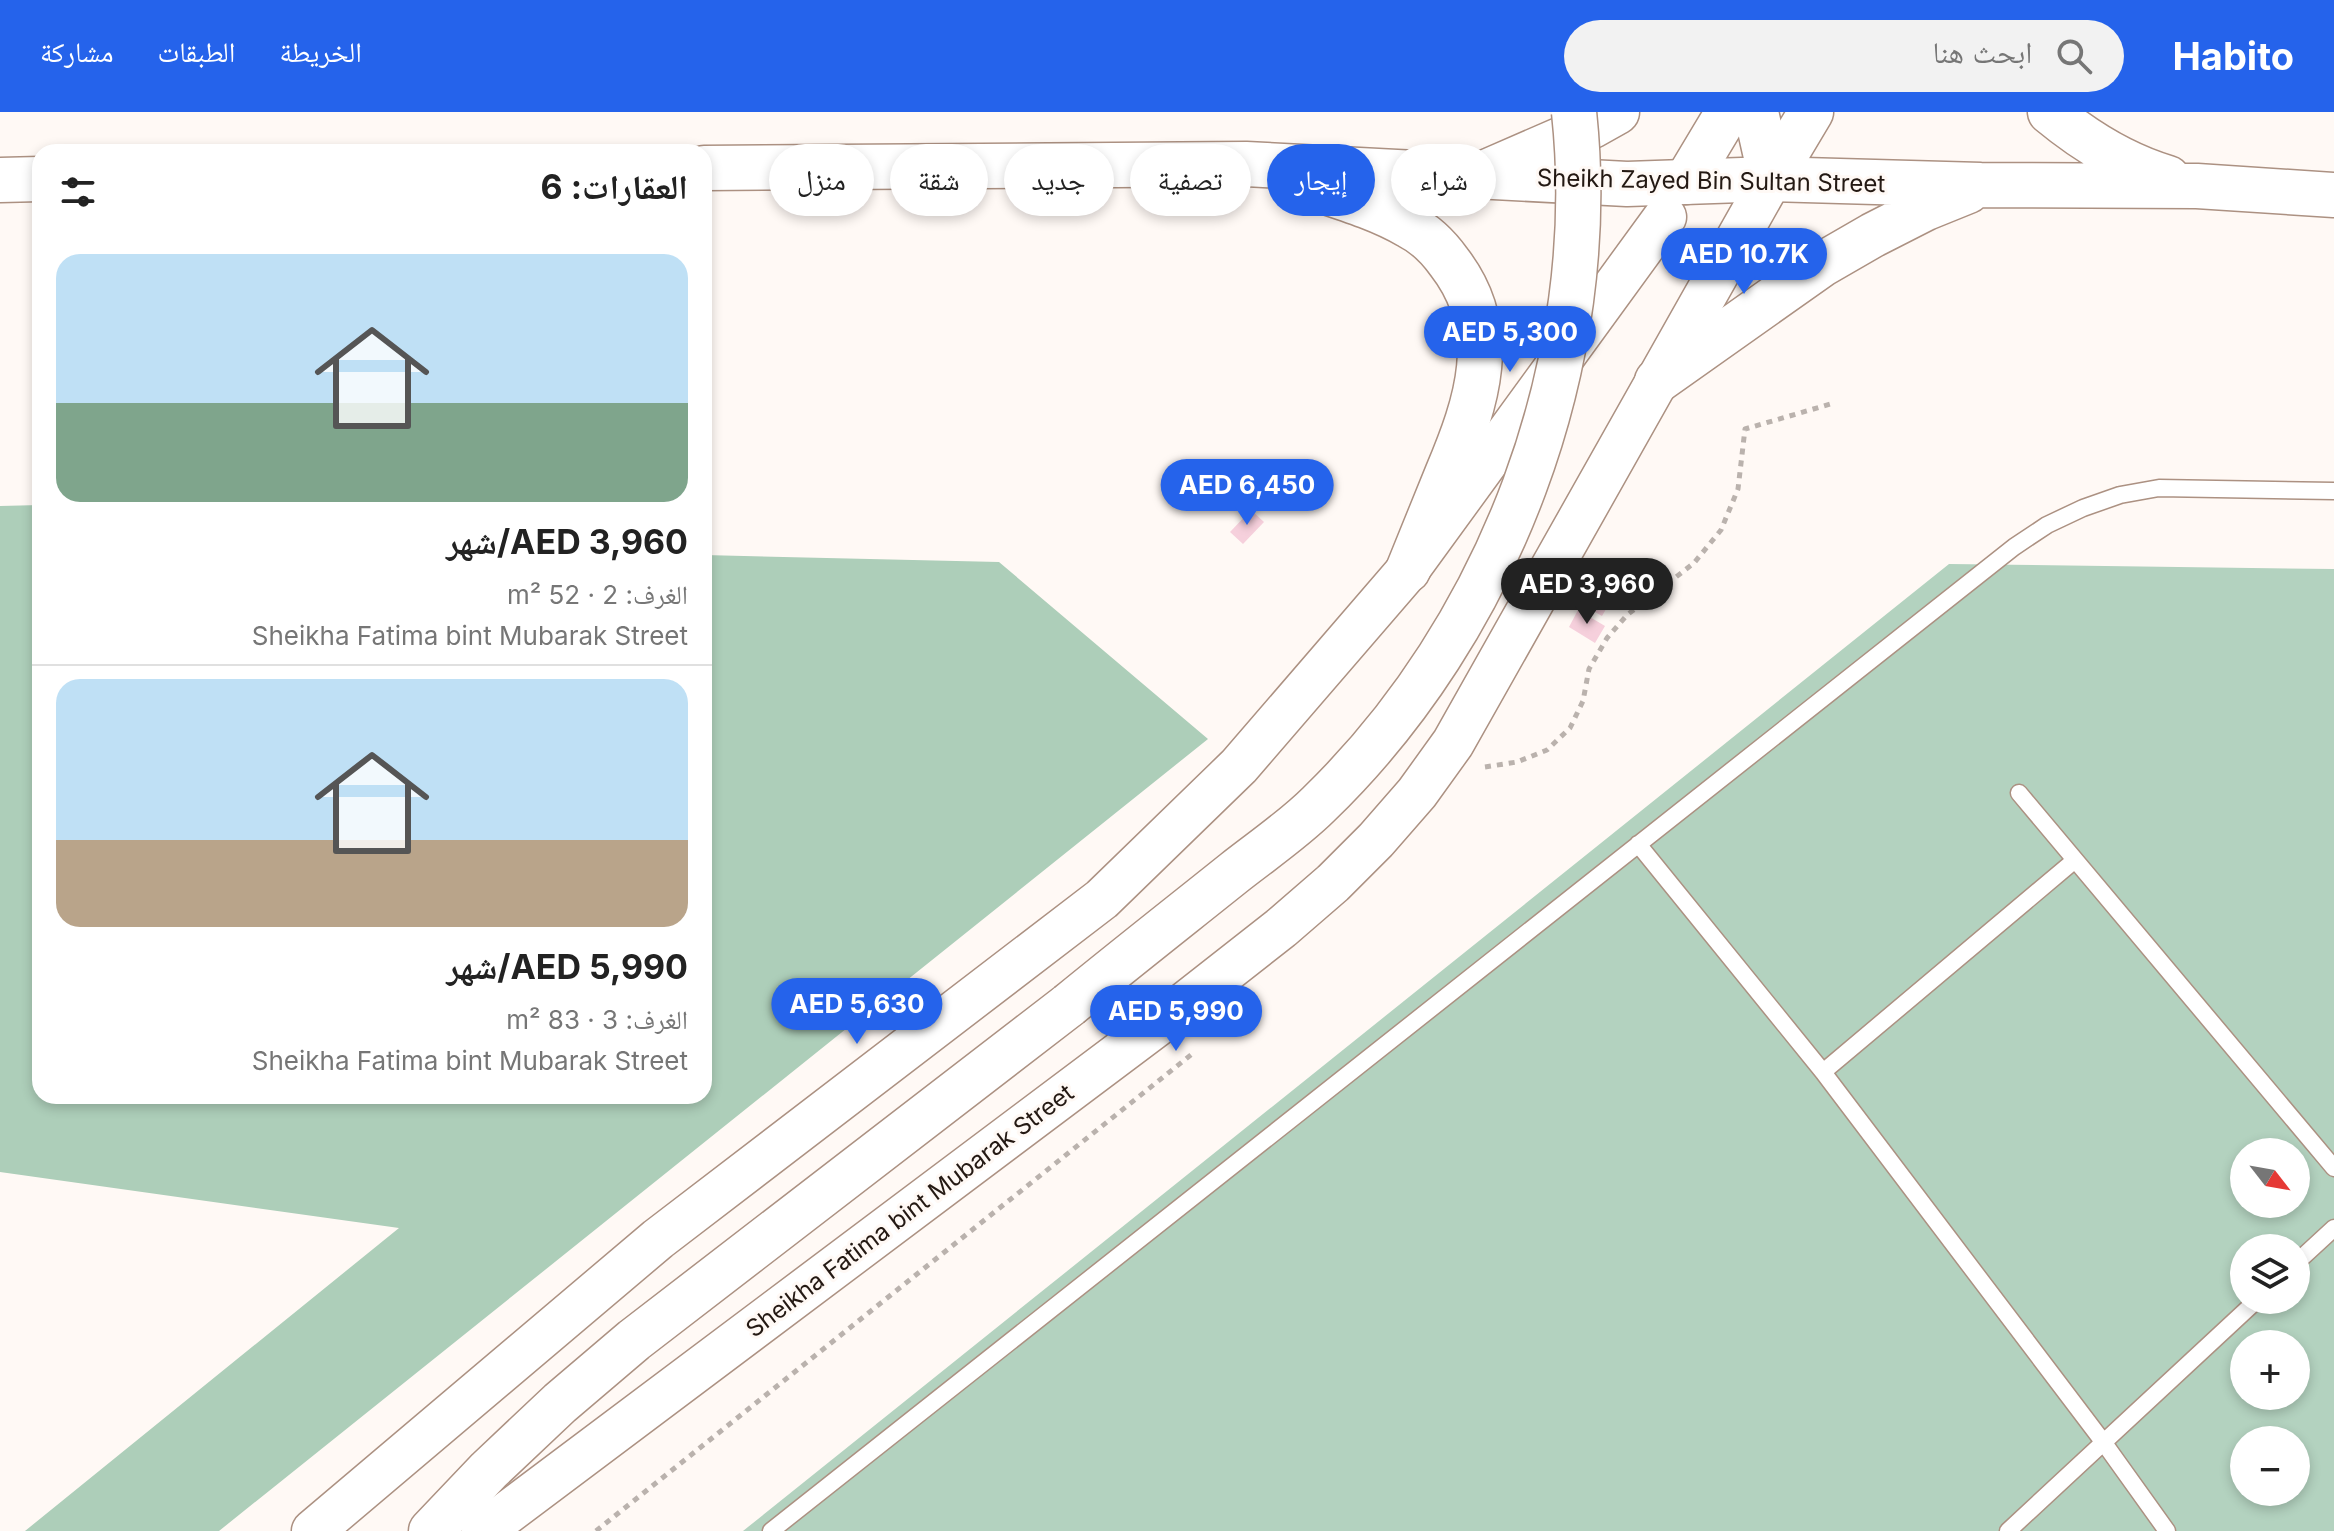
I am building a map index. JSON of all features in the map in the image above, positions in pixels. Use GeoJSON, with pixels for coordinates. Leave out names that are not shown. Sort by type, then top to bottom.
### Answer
{"type":"FeatureCollection","features":[{"type":"Feature","properties":{"kind":"main road"},"geometry":{"type":"LineString","coordinates":[[431,1531],[489,1470],[560,1403],[634,1340],[1069,1005],[1318,805],[1362,759],[1439,657],[1471,602],[1500,545],[1546,423],[1573,292],[1579,160],[1574,112]]}},
{"type":"Feature","properties":{"kind":"main road"},"geometry":{"type":"LineString","coordinates":[[1496,167],[1617,112]]}},
{"type":"Feature","properties":{"kind":"main road"},"geometry":{"type":"LineString","coordinates":[[1675,199],[1728,112]]}},
{"type":"Feature","properties":{"kind":"main road"},"geometry":{"type":"LineString","coordinates":[[1756,112],[1771,179]]}},
{"type":"Feature","properties":{"kind":"main road","name":"Sheikha Fatima bint Mubarak Street"},"geometry":{"type":"LineString","coordinates":[[1771,179],[1811,112]]}},
{"type":"Feature","properties":{"kind":"main road"},"geometry":{"type":"LineString","coordinates":[[2050,112],[2070,129],[2109,153],[2152,173],[2197,186]]}},
{"type":"Feature","properties":{"kind":"main road","name":"Sheikh Zayed Bin Sultan Street"},"geometry":{"type":"LineString","coordinates":[[1251,164],[1391,171]]}},
{"type":"Feature","properties":{"kind":"main road","name":"Sheikh Zayed Bin Sultan Street"},"geometry":{"type":"LineString","coordinates":[[712,168],[1130,165]]}},
{"type":"Feature","properties":{"kind":"main road"},"geometry":{"type":"LineString","coordinates":[[1251,166],[1411,227],[1439,249],[1461,278],[1476,313],[1482,350],[1467,427],[1408,570]]}},
{"type":"Feature","properties":{"kind":"main road","name":"Sheikh Zayed Bin Sultan Street"},"geometry":{"type":"LineString","coordinates":[[1496,176],[1627,184],[1675,199],[1771,179],[1981,185],[2197,186],[2334,195]]}},
{"type":"Feature","properties":{"kind":"main road"},"geometry":{"type":"LineString","coordinates":[[0,180],[32,179]]}},
{"type":"Feature","properties":{"kind":"main road"},"geometry":{"type":"LineString","coordinates":[[1657,381],[1821,265],[1926,208],[1981,185]]}},
{"type":"Feature","properties":{"kind":"street","name":"Sheikha Fatima bint Mubarak Street"},"geometry":{"type":"LineString","coordinates":[[483,1531],[1165,1019],[1281,928],[1376,840],[1453,743],[1771,179]]}},
{"type":"Feature","properties":{"kind":"street"},"geometry":{"type":"LineString","coordinates":[[313,1531],[658,1239],[1102,899],[1239,766],[1408,570],[1675,199]]}},
{"type":"Feature","properties":{"kind":"lane"},"geometry":{"type":"LineString","coordinates":[[771,1531],[2014,547],[2047,525],[2120,495],[2159,488],[2334,491]]}},
{"type":"Feature","properties":{"kind":"lane"},"geometry":{"type":"LineString","coordinates":[[2019,793],[2334,1168]]}},
{"type":"Feature","properties":{"kind":"lane"},"geometry":{"type":"LineString","coordinates":[[1638,844],[1823,1072],[2167,1531]]}},
{"type":"Feature","properties":{"kind":"lane"},"geometry":{"type":"LineString","coordinates":[[1823,1072],[2075,860]]}},
{"type":"Feature","properties":{"kind":"lane"},"geometry":{"type":"LineString","coordinates":[[2310,1250],[2334,1228]]}},
{"type":"Feature","properties":{"kind":"lane"},"geometry":{"type":"LineString","coordinates":[[2008,1531],[2242,1314]]}},
{"type":"Feature","properties":{"kind":"green space"},"geometry":{"type":"Polygon","coordinates":[[[32,505],[32,1104],[712,1104],[712,555],[999,562],[1208,739],[219,1531],[25,1531],[399,1228],[0,1172],[0,506],[32,505]]]}},
{"type":"Feature","properties":{"kind":"green space"},"geometry":{"type":"Polygon","coordinates":[[[1949,564],[2334,569],[2334,1531],[743,1531],[1949,564]]]}},
{"type":"Feature","properties":{"kind":"building"},"geometry":{"type":"Polygon","coordinates":[[[1251,510],[1264,522],[1243,544],[1230,532],[1251,510]]]}},
{"type":"Feature","properties":{"kind":"building"},"geometry":{"type":"Polygon","coordinates":[[[1592,569],[1620,585],[1602,616],[1574,600],[1592,569]]]}},
{"type":"Feature","properties":{"kind":"building"},"geometry":{"type":"Polygon","coordinates":[[[1578,610],[1605,626],[1595,643],[1569,627],[1578,610]]]}}]}
